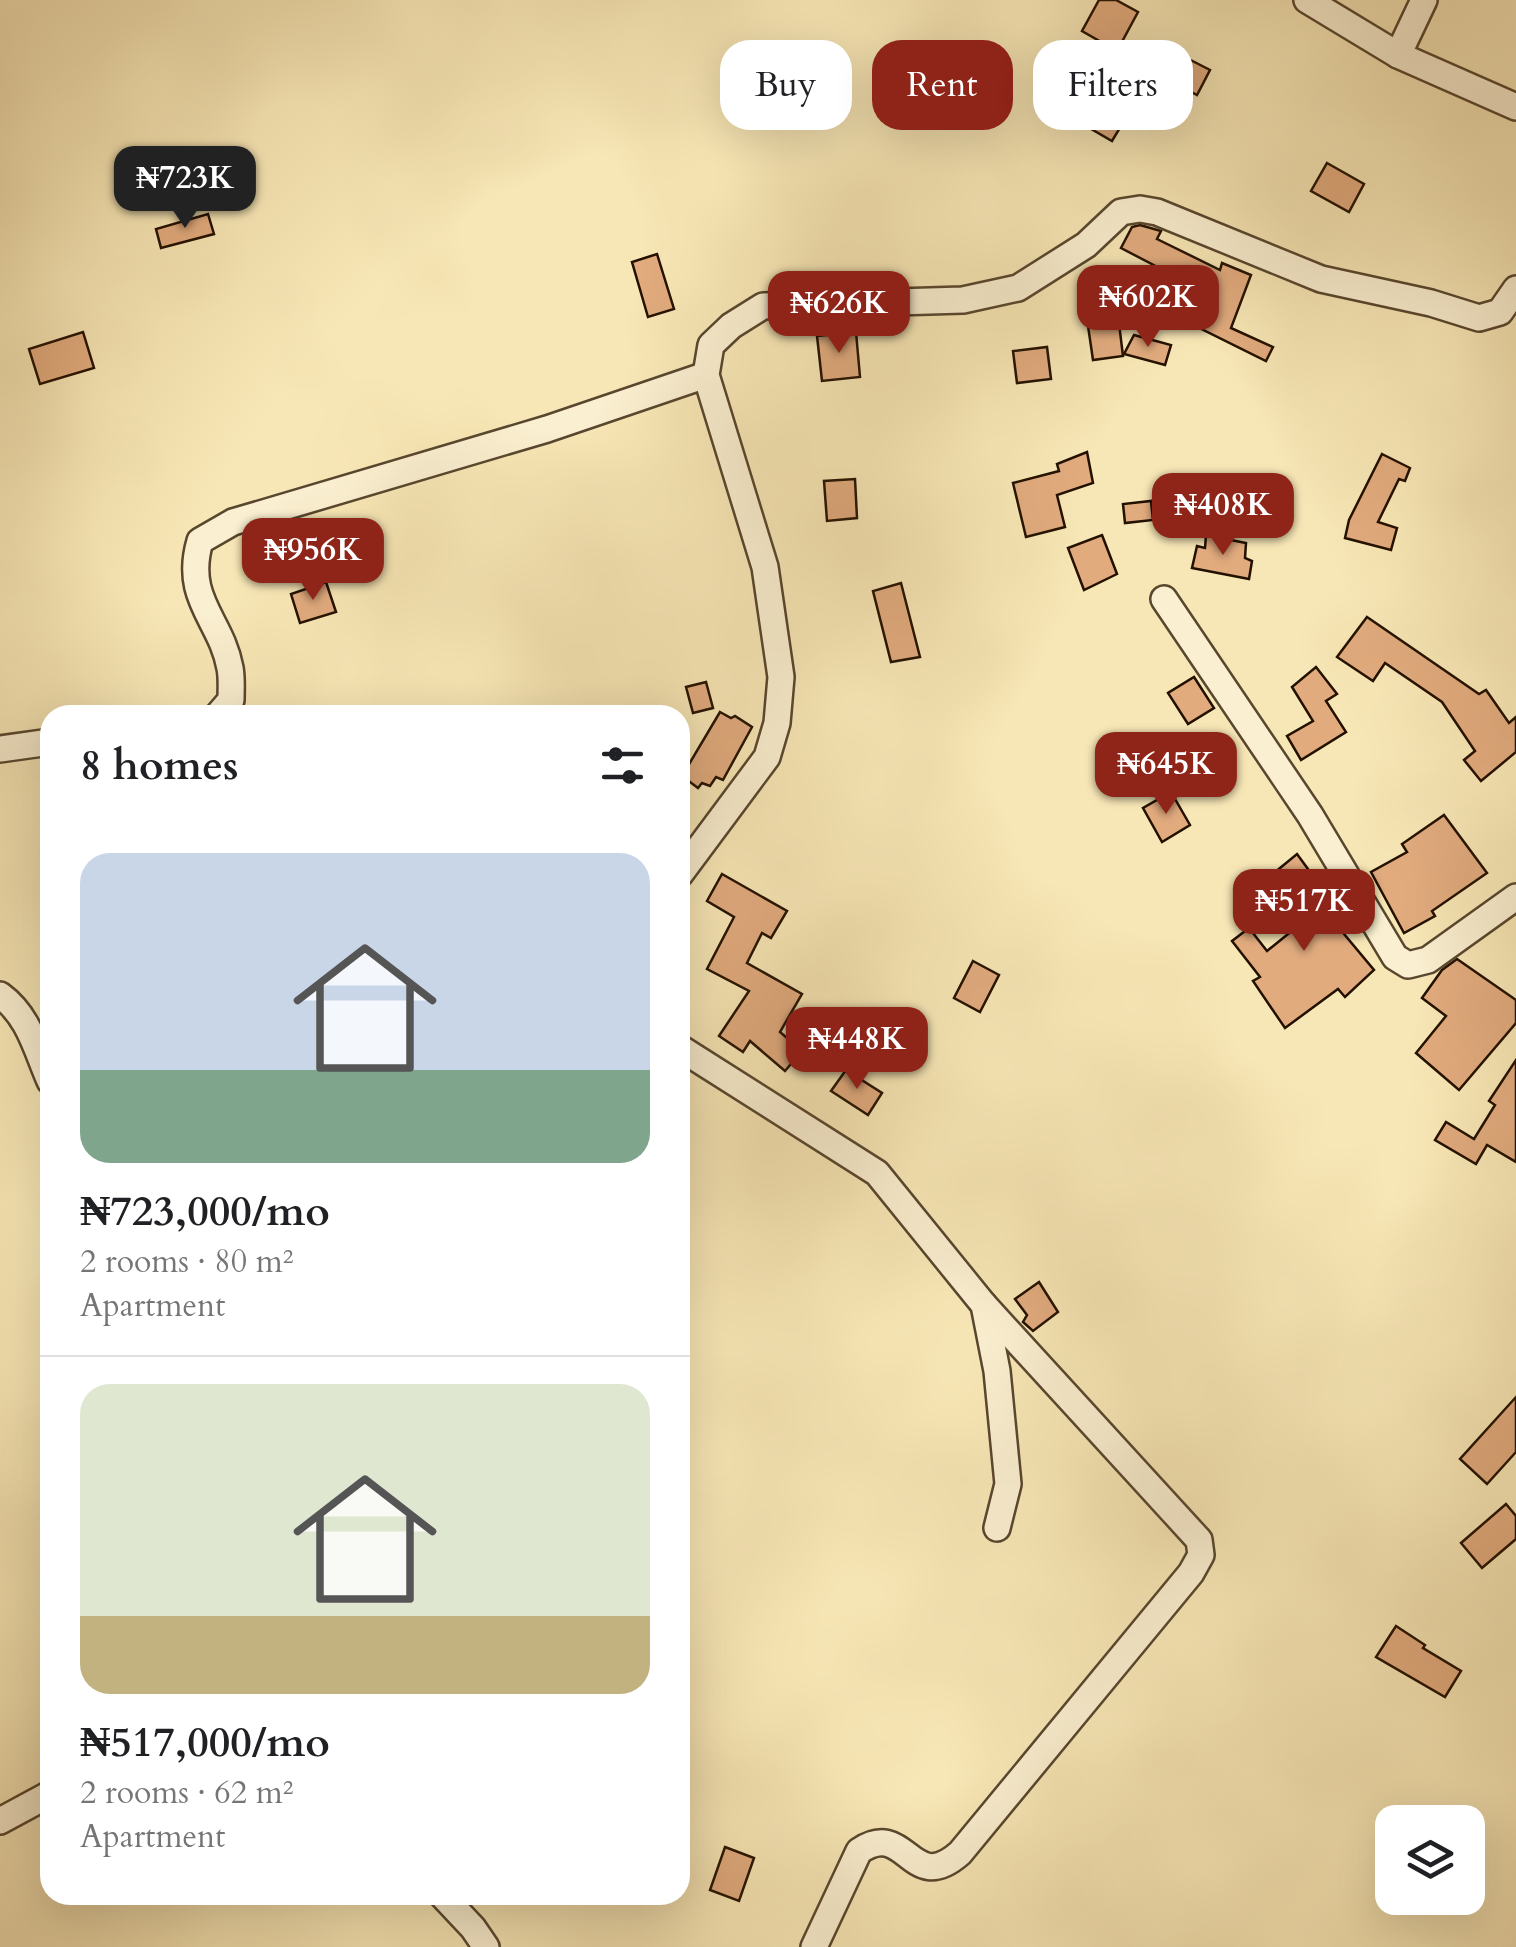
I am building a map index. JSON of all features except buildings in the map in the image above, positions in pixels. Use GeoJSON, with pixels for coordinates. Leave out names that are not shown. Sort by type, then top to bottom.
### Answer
{"type":"FeatureCollection","features":[{"type":"Feature","properties":{"kind":"street"},"geometry":{"type":"LineString","coordinates":[[1308,0],[1398,55],[1516,107]]}},
{"type":"Feature","properties":{"kind":"street"},"geometry":{"type":"LineString","coordinates":[[1398,55],[1424,0]]}},
{"type":"Feature","properties":{"kind":"street"},"geometry":{"type":"LineString","coordinates":[[690,861],[767,757],[777,723],[781,676],[765,567],[706,375],[711,345],[730,326],[763,306],[964,300],[1018,288],[1086,245],[1121,212],[1140,209],[1157,212],[1322,278],[1431,302],[1479,318],[1500,312],[1516,289]]}},
{"type":"Feature","properties":{"kind":"street"},"geometry":{"type":"LineString","coordinates":[[227,705],[231,700],[230,666],[197,589],[194,564],[200,542],[233,522],[547,430],[706,375]]}},
{"type":"Feature","properties":{"kind":"street"},"geometry":{"type":"LineString","coordinates":[[1164,599],[1310,815],[1395,956],[1408,965],[1428,960],[1516,897]]}},
{"type":"Feature","properties":{"kind":"street"},"geometry":{"type":"LineString","coordinates":[[0,749],[40,743]]}},
{"type":"Feature","properties":{"kind":"street"},"geometry":{"type":"LineString","coordinates":[[0,995],[26,1020],[40,1056]]}},
{"type":"Feature","properties":{"kind":"street"},"geometry":{"type":"LineString","coordinates":[[690,1054],[877,1173],[984,1305],[1199,1540],[1200,1554],[1191,1573],[960,1852],[944,1866],[928,1868],[886,1842],[873,1842],[859,1851],[814,1947]]}},
{"type":"Feature","properties":{"kind":"street"},"geometry":{"type":"LineString","coordinates":[[984,1305],[997,1371],[1008,1484],[997,1528]]}},
{"type":"Feature","properties":{"kind":"street"},"geometry":{"type":"LineString","coordinates":[[0,1820],[40,1799]]}},
{"type":"Feature","properties":{"kind":"street"},"geometry":{"type":"LineString","coordinates":[[451,1905],[486,1947]]}}]}
